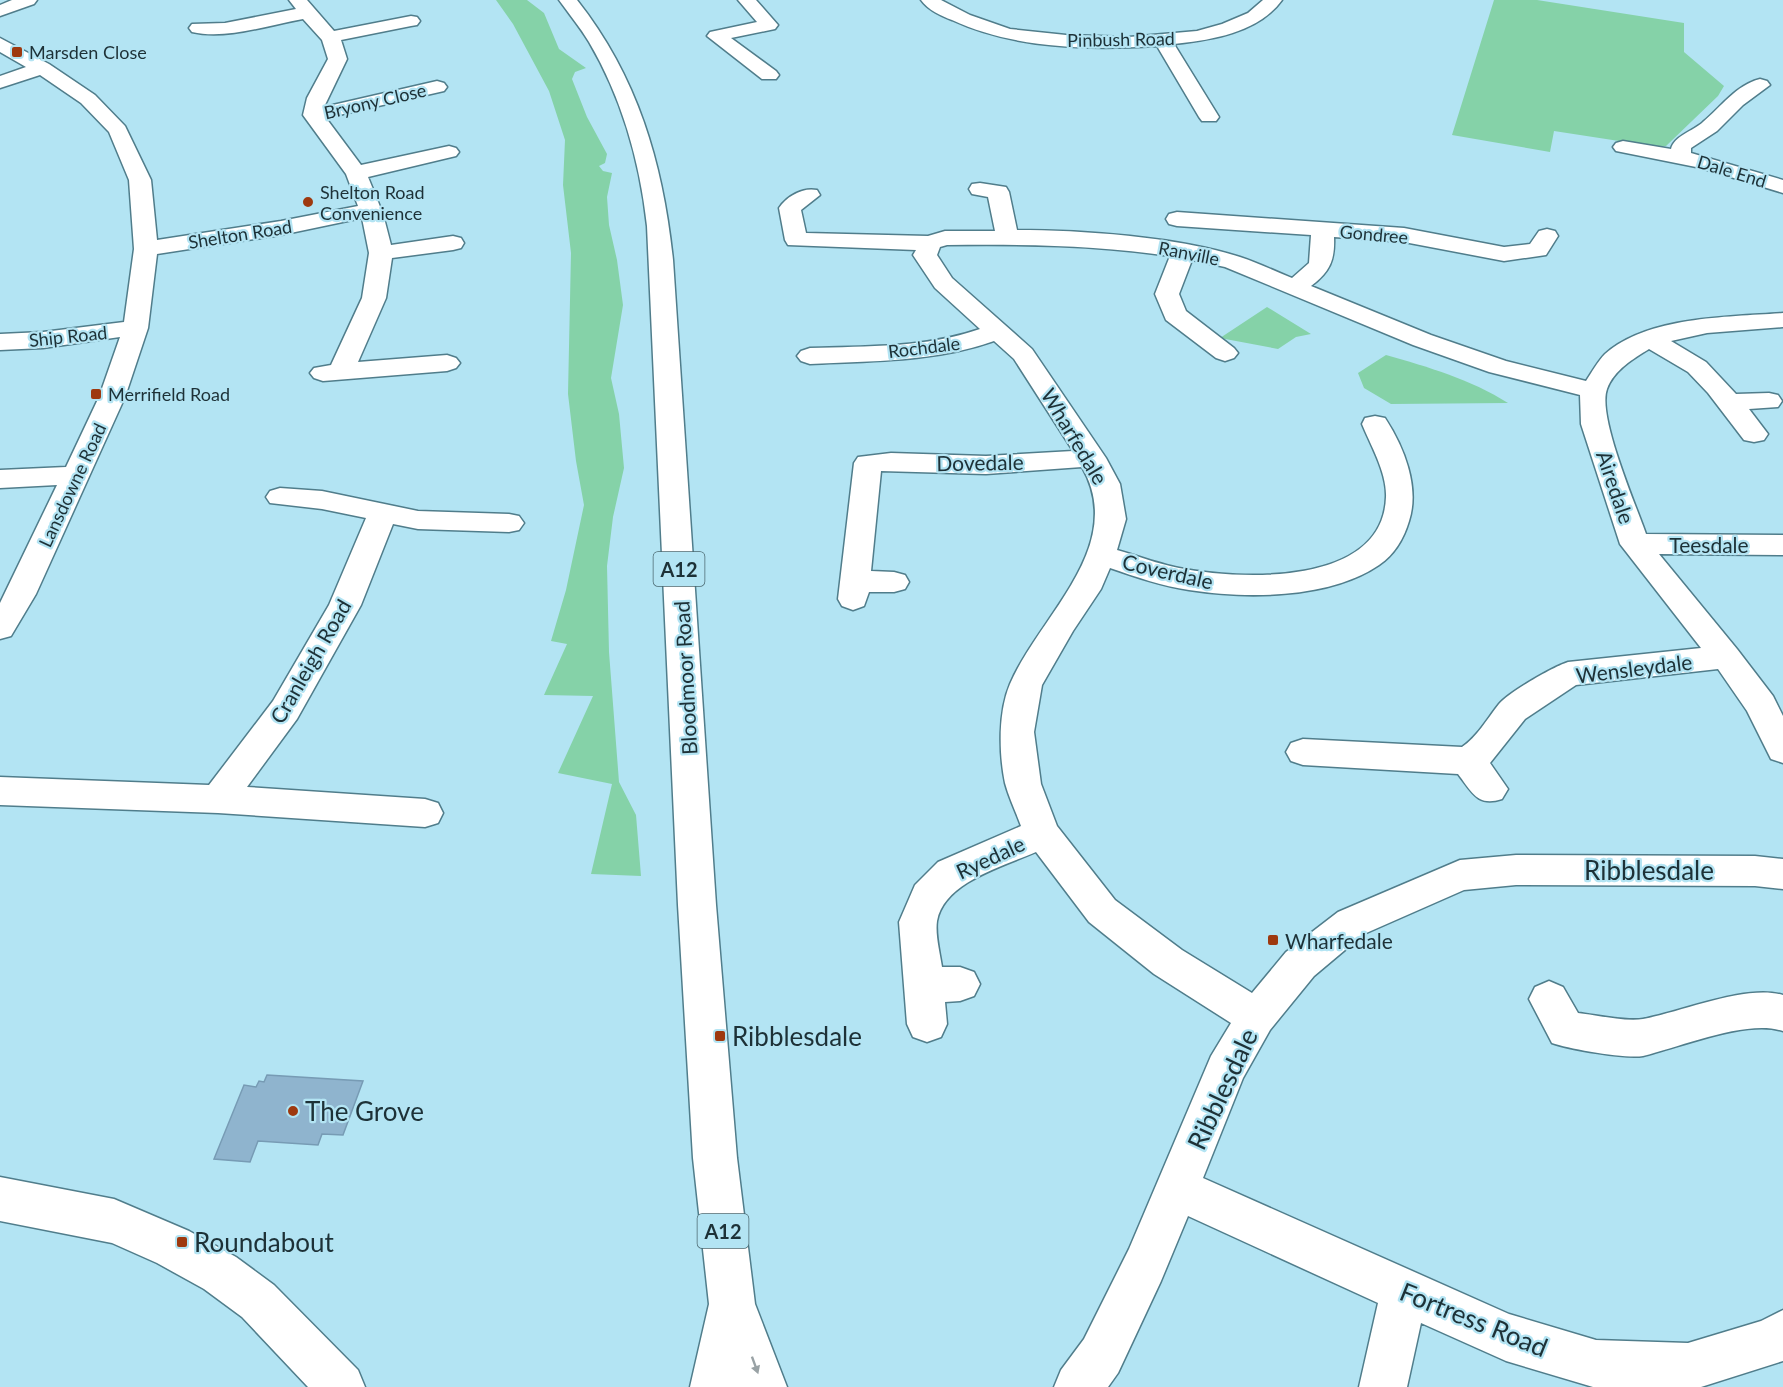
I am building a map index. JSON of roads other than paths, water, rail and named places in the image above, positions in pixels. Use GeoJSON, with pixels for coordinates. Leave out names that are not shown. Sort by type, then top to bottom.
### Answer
{"type":"FeatureCollection","features":[{"type":"Feature","properties":{"kind":"main road"},"geometry":{"type":"LineString","coordinates":[[0,11],[28,0]]}},
{"type":"Feature","properties":{"kind":"main road","name":"Bloodmoor Road"},"geometry":{"type":"LineString","coordinates":[[568,0],[600,46],[617,80],[633,119],[653,192],[661,260],[697,905],[715,1158],[732,1304]]}},
{"type":"Feature","properties":{"kind":"main road"},"geometry":{"type":"LineString","coordinates":[[747,0],[769,25],[716,36],[769,75]]}},
{"type":"Feature","properties":{"kind":"main road","name":"Pinbush Road"},"geometry":{"type":"LineString","coordinates":[[930,0],[948,11],[1002,33],[1085,43],[1163,41],[1223,29],[1249,18],[1273,0]]}},
{"type":"Feature","properties":{"kind":"main road"},"geometry":{"type":"LineString","coordinates":[[198,28],[225,27],[302,6],[330,38],[338,53],[336,62],[312,104],[313,115],[356,173],[370,210],[381,254],[374,298],[330,372],[448,364]]}},
{"type":"Feature","properties":{"kind":"main road"},"geometry":{"type":"LineString","coordinates":[[330,38],[411,21]]}},
{"type":"Feature","properties":{"kind":"main road"},"geometry":{"type":"LineString","coordinates":[[1163,41],[1209,117]]}},
{"type":"Feature","properties":{"kind":"main road","name":"Lansdowne Road"},"geometry":{"type":"LineString","coordinates":[[0,44],[42,68],[88,99],[118,130],[141,180],[146,249],[136,328],[112,397],[78,475],[21,594],[0,628]]}},
{"type":"Feature","properties":{"kind":"main road"},"geometry":{"type":"LineString","coordinates":[[0,82],[42,68]]}},
{"type":"Feature","properties":{"kind":"main road","name":"Dale End"},"geometry":{"type":"LineString","coordinates":[[1682,155],[1681,146],[1710,127],[1727,99],[1760,85]]}},
{"type":"Feature","properties":{"kind":"main road","name":"Bryony Close"},"geometry":{"type":"LineString","coordinates":[[313,115],[439,88]]}},
{"type":"Feature","properties":{"kind":"main road","name":"Dale End"},"geometry":{"type":"LineString","coordinates":[[1623,147],[1682,155],[1740,171],[1783,187]]}},
{"type":"Feature","properties":{"kind":"main road"},"geometry":{"type":"LineString","coordinates":[[356,173],[449,152]]}},
{"type":"Feature","properties":{"kind":"main road"},"geometry":{"type":"LineString","coordinates":[[998,189],[1008,236]]}},
{"type":"Feature","properties":{"kind":"main road","name":"Ranville"},"geometry":{"type":"LineString","coordinates":[[795,196],[796,240],[930,243],[945,238],[1008,236],[1136,244],[1184,251],[1232,262],[1296,286],[1422,340],[1498,367],[1593,390]]}},
{"type":"Feature","properties":{"kind":"main road","name":"Shelton Road"},"geometry":{"type":"LineString","coordinates":[[146,249],[281,228],[370,210]]}},
{"type":"Feature","properties":{"kind":"main road","name":"Gondree"},"geometry":{"type":"LineString","coordinates":[[1177,219],[1209,213],[1322,229],[1404,235],[1504,254],[1545,247]]}},
{"type":"Feature","properties":{"kind":"main road"},"geometry":{"type":"LineString","coordinates":[[1296,286],[1317,271],[1324,260],[1322,229]]}},
{"type":"Feature","properties":{"kind":"main road","name":"Wharfedale"},"geometry":{"type":"LineString","coordinates":[[930,243],[925,255],[943,283],[1023,354],[1092,458],[1106,484],[1111,519],[1101,555],[1086,589],[1061,625],[1026,685],[1017,732],[1023,784],[1042,833],[1102,910],[1168,962],[1257,1017]]}},
{"type":"Feature","properties":{"kind":"main road"},"geometry":{"type":"LineString","coordinates":[[381,254],[454,245]]}},
{"type":"Feature","properties":{"kind":"main road"},"geometry":{"type":"LineString","coordinates":[[1184,251],[1167,294],[1175,315],[1225,353]]}},
{"type":"Feature","properties":{"kind":"main road"},"geometry":{"type":"LineString","coordinates":[[1593,390],[1614,360],[1649,338],[1707,326],[1783,320]]}},
{"type":"Feature","properties":{"kind":"main road"},"geometry":{"type":"LineString","coordinates":[[1200,336],[1226,325]]}},
{"type":"Feature","properties":{"kind":"main road","name":"Ship Road"},"geometry":{"type":"LineString","coordinates":[[0,342],[43,340],[136,328]]}},
{"type":"Feature","properties":{"kind":"main road","name":"Rochdale"},"geometry":{"type":"LineString","coordinates":[[810,356],[849,344],[923,351],[958,345],[996,332]]}},
{"type":"Feature","properties":{"kind":"main road"},"geometry":{"type":"LineString","coordinates":[[1649,338],[1697,367],[1754,434]]}},
{"type":"Feature","properties":{"kind":"main road","name":"Airedale"},"geometry":{"type":"LineString","coordinates":[[1593,390],[1594,424],[1635,544],[1726,657],[1761,705],[1783,750]]}},
{"type":"Feature","properties":{"kind":"main road"},"geometry":{"type":"LineString","coordinates":[[1729,402],[1769,401]]}},
{"type":"Feature","properties":{"kind":"main road","name":"Coverdale"},"geometry":{"type":"LineString","coordinates":[[1101,555],[1187,580],[1241,586],[1303,581],[1353,568],[1379,550],[1391,535],[1397,521],[1400,493],[1387,451],[1375,424]]}},
{"type":"Feature","properties":{"kind":"main road","name":"Dovedale"},"geometry":{"type":"LineString","coordinates":[[894,582],[854,590],[856,463],[986,465],[1092,458]]}},
{"type":"Feature","properties":{"kind":"main road"},"geometry":{"type":"LineString","coordinates":[[0,479],[78,475]]}},
{"type":"Feature","properties":{"kind":"main road"},"geometry":{"type":"LineString","coordinates":[[288,504],[322,500],[418,520],[503,519]]}},
{"type":"Feature","properties":{"kind":"main road","name":"Cranleigh Road"},"geometry":{"type":"LineString","coordinates":[[218,799],[285,710],[345,605],[383,512]]}},
{"type":"Feature","properties":{"kind":"main road","name":"Teesdale"},"geometry":{"type":"LineString","coordinates":[[1635,544],[1783,545]]}},
{"type":"Feature","properties":{"kind":"main road","name":"Wensleydale"},"geometry":{"type":"LineString","coordinates":[[1468,761],[1482,751],[1513,710],[1568,674],[1726,657]]}},
{"type":"Feature","properties":{"kind":"main road"},"geometry":{"type":"LineString","coordinates":[[1304,752],[1468,761],[1490,789]]}},
{"type":"Feature","properties":{"kind":"main road"},"geometry":{"type":"LineString","coordinates":[[0,791],[218,799],[403,819]]}},
{"type":"Feature","properties":{"kind":"main road","name":"Ryedale"},"geometry":{"type":"LineString","coordinates":[[927,1024],[942,985],[918,922],[928,896],[951,873],[1042,833]]}},
{"type":"Feature","properties":{"kind":"main road","name":"Ribblesdale"},"geometry":{"type":"LineString","coordinates":[[1078,1387],[1101,1356],[1145,1265],[1226,1069],[1257,1017],[1300,964],[1351,924],[1460,875],[1516,870],[1755,871],[1783,874]]}},
{"type":"Feature","properties":{"kind":"main road"},"geometry":{"type":"LineString","coordinates":[[1563,1028],[1640,1038],[1709,1019],[1770,1009],[1783,1013]]}},
{"type":"Feature","properties":{"kind":"main road","name":"Fortress Road"},"geometry":{"type":"LineString","coordinates":[[1177,1189],[1506,1337],[1596,1364],[1688,1367],[1773,1341],[1783,1334]]}},
{"type":"Feature","properties":{"kind":"main road"},"geometry":{"type":"LineString","coordinates":[[0,1199],[114,1221],[173,1247],[220,1273],[258,1301],[341,1387]]}},
{"type":"Feature","properties":{"kind":"main road"},"geometry":{"type":"LineString","coordinates":[[1383,1387],[1404,1293]]}},
{"type":"Feature","properties":{"kind":"main road","name":"A12"},"geometry":{"type":"LineString","coordinates":[[714,1387],[732,1304]]}},
{"type":"Feature","properties":{"kind":"main road","name":"A12"},"geometry":{"type":"LineString","coordinates":[[732,1304],[763,1387]]}},
{"type":"Feature","properties":{"kind":"place","name":"Marsden Close"},"geometry":{"type":"Point","coordinates":[17,52]}},
{"type":"Feature","properties":{"kind":"place","name":"Shelton Road Convenience"},"geometry":{"type":"Point","coordinates":[308,202]}},
{"type":"Feature","properties":{"kind":"place","name":"Merrifield Road"},"geometry":{"type":"Point","coordinates":[96,394]}},
{"type":"Feature","properties":{"kind":"place","name":"Wharfedale"},"geometry":{"type":"Point","coordinates":[1273,940]}},
{"type":"Feature","properties":{"kind":"place","name":"Ribblesdale"},"geometry":{"type":"Point","coordinates":[720,1036]}},
{"type":"Feature","properties":{"kind":"place","name":"The Grove"},"geometry":{"type":"Point","coordinates":[293,1111]}},
{"type":"Feature","properties":{"kind":"place","name":"Roundabout"},"geometry":{"type":"Point","coordinates":[182,1242]}}]}
